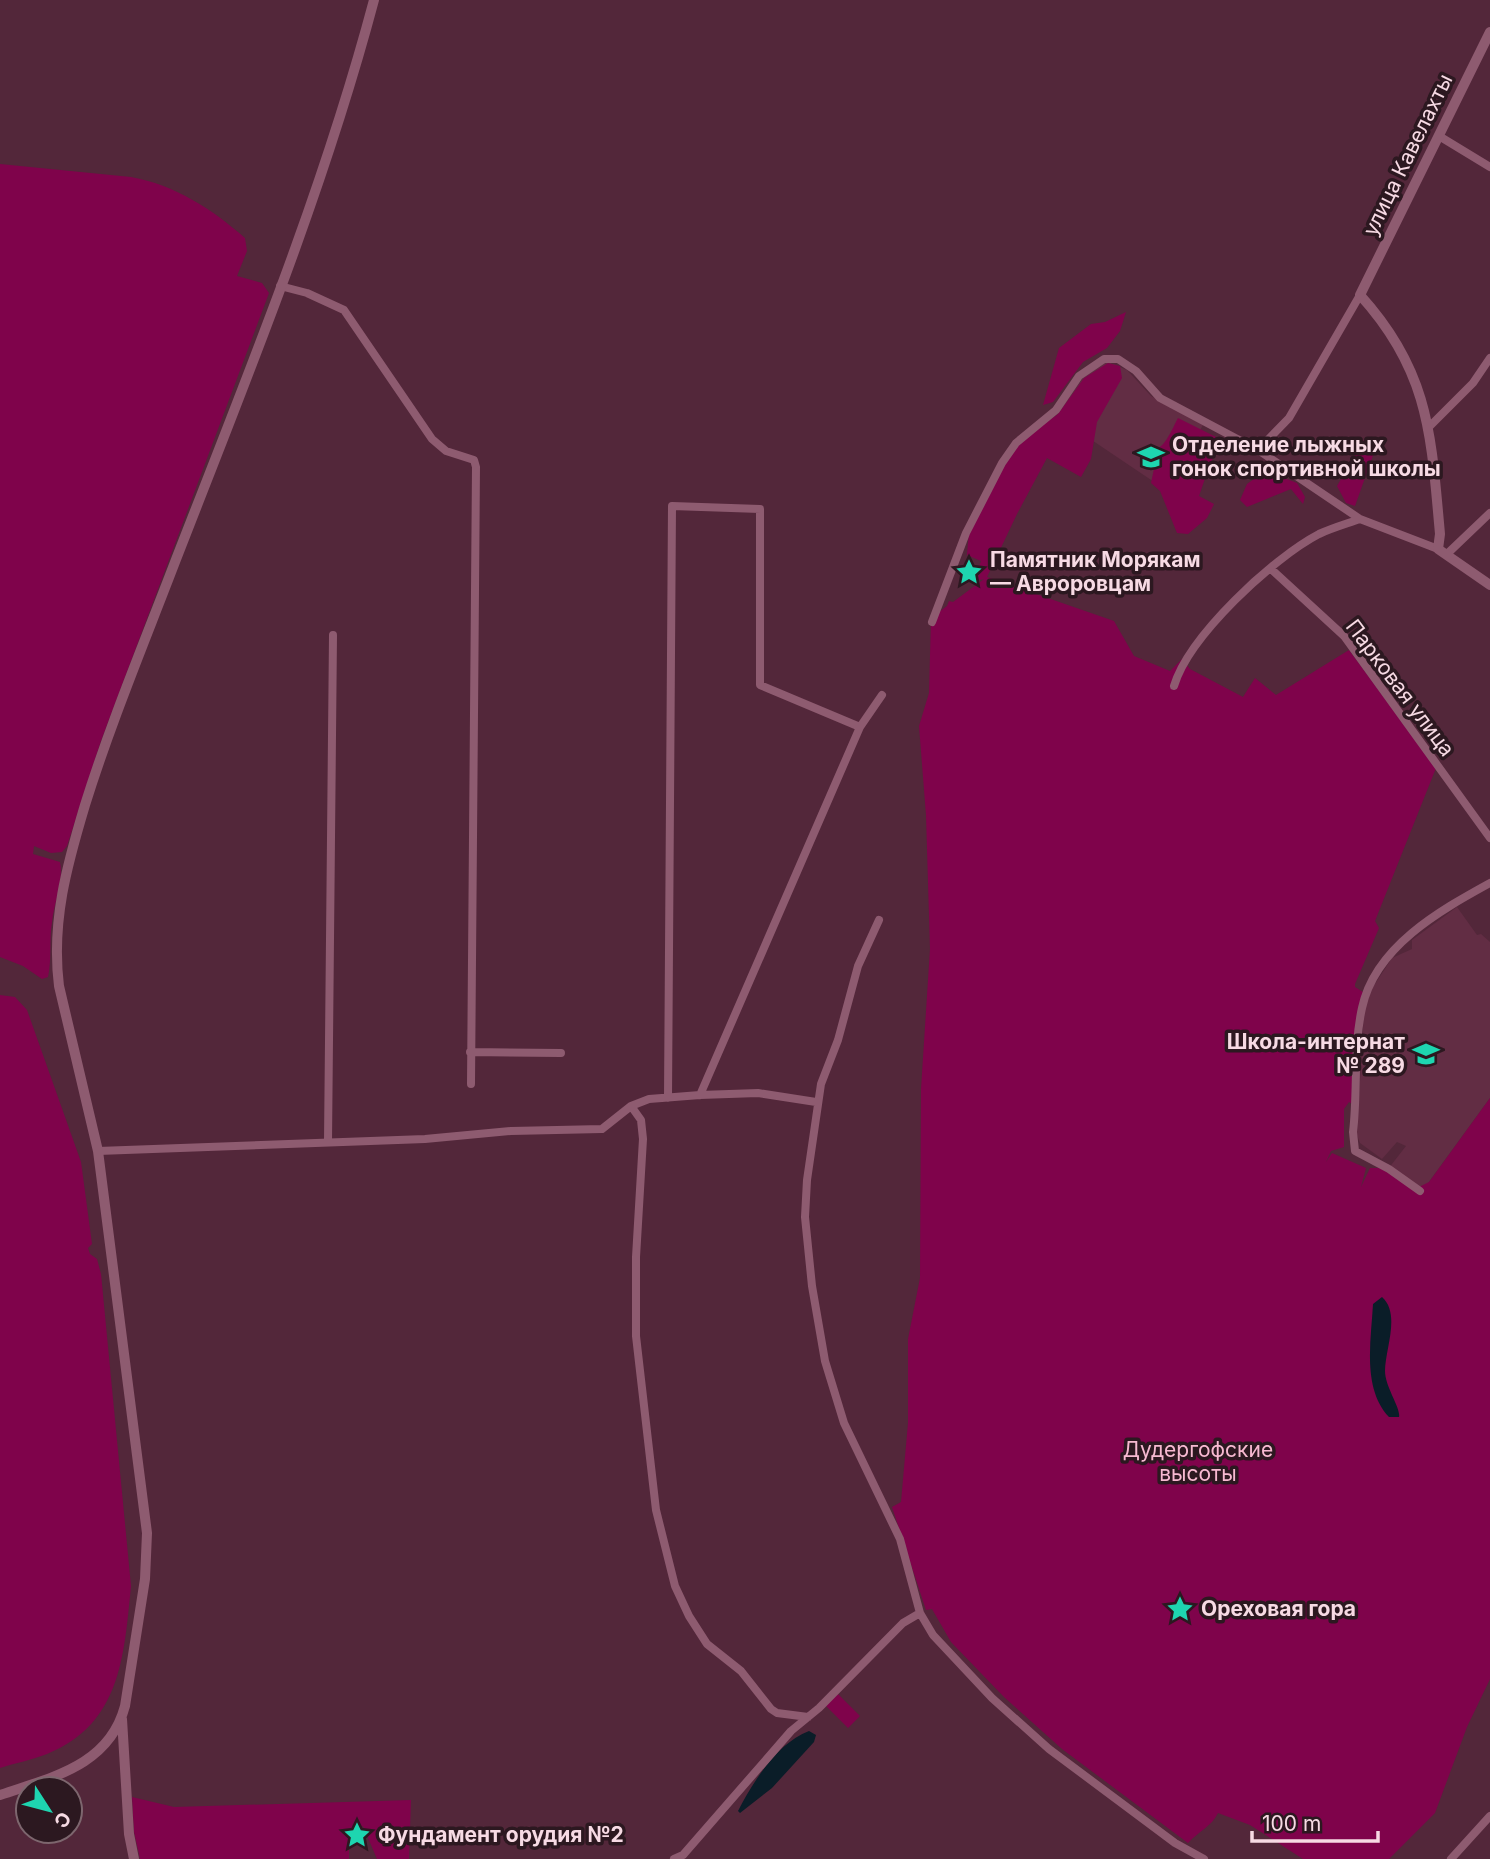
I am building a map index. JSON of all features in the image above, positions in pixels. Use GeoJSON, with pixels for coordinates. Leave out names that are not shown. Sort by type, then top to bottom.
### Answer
{"type":"FeatureCollection","features":[{"type":"Feature","properties":{"kind":"street"},"geometry":{"type":"LineString","coordinates":[[134,1859],[129,1834],[122,1718],[145,1579],[147,1533],[98,1151],[59,986],[56,929],[61,895],[105,741],[340,120],[374,0]]}},
{"type":"Feature","properties":{"kind":"street","name":"улица Кавелахты"},"geometry":{"type":"LineString","coordinates":[[1360,295],[1490,32]]}},
{"type":"Feature","properties":{"kind":"street"},"geometry":{"type":"LineString","coordinates":[[1439,136],[1490,167]]}},
{"type":"Feature","properties":{"kind":"street"},"geometry":{"type":"LineString","coordinates":[[279,286],[317,297],[344,310],[432,439],[446,451],[474,460],[476,467],[471,1084]]}},
{"type":"Feature","properties":{"kind":"street"},"geometry":{"type":"LineString","coordinates":[[1258,450],[1289,418],[1360,295],[1382,322],[1407,362],[1426,409],[1442,552]]}},
{"type":"Feature","properties":{"kind":"street"},"geometry":{"type":"LineString","coordinates":[[1428,428],[1473,383],[1490,358]]}},
{"type":"Feature","properties":{"kind":"street"},"geometry":{"type":"LineString","coordinates":[[932,622],[966,533],[1002,463],[1016,443],[1056,410],[1079,376],[1104,359],[1118,359],[1136,371],[1160,398],[1258,450],[1360,519],[1442,552],[1490,584]]}},
{"type":"Feature","properties":{"kind":"street"},"geometry":{"type":"LineString","coordinates":[[668,1098],[672,506],[760,509],[760,685],[860,727]]}},
{"type":"Feature","properties":{"kind":"street"},"geometry":{"type":"LineString","coordinates":[[1442,552],[1490,513]]}},
{"type":"Feature","properties":{"kind":"street"},"geometry":{"type":"LineString","coordinates":[[1174,686],[1192,651],[1218,617],[1271,569],[1318,535],[1360,519]]}},
{"type":"Feature","properties":{"kind":"street","name":"Парковая улица"},"geometry":{"type":"LineString","coordinates":[[1271,569],[1344,636],[1490,838]]}},
{"type":"Feature","properties":{"kind":"street"},"geometry":{"type":"LineString","coordinates":[[328,1142],[333,635]]}},
{"type":"Feature","properties":{"kind":"street"},"geometry":{"type":"LineString","coordinates":[[700,1095],[860,727],[882,695]]}},
{"type":"Feature","properties":{"kind":"street"},"geometry":{"type":"LineString","coordinates":[[1420,1191],[1389,1169],[1355,1151],[1353,1132],[1361,1010],[1375,974],[1394,948],[1431,919],[1490,883]]}},
{"type":"Feature","properties":{"kind":"street"},"geometry":{"type":"LineString","coordinates":[[879,920],[858,966],[838,1040],[816,1102],[805,1217],[812,1286],[825,1361],[844,1423],[900,1539],[920,1613],[933,1635],[959,1664],[1049,1749],[1175,1843],[1204,1859]]}},
{"type":"Feature","properties":{"kind":"street"},"geometry":{"type":"LineString","coordinates":[[470,1052],[561,1052]]}},
{"type":"Feature","properties":{"kind":"street"},"geometry":{"type":"LineString","coordinates":[[98,1151],[602,1129],[631,1106],[649,1099],[700,1095],[758,1093],[816,1102]]}},
{"type":"Feature","properties":{"kind":"street"},"geometry":{"type":"LineString","coordinates":[[631,1106],[641,1120],[643,1139],[636,1257],[636,1336],[656,1510],[675,1586],[707,1644],[741,1671],[771,1709],[777,1713],[807,1717]]}},
{"type":"Feature","properties":{"kind":"street"},"geometry":{"type":"LineString","coordinates":[[674,1859],[683,1855],[791,1731],[903,1623],[920,1613]]}},
{"type":"Feature","properties":{"kind":"street"},"geometry":{"type":"LineString","coordinates":[[0,1795],[74,1770],[96,1756],[122,1718]]}},
{"type":"Feature","properties":{"kind":"street"},"geometry":{"type":"LineString","coordinates":[[96,1756],[117,1756],[124,1765]]}},
{"type":"Feature","properties":{"kind":"street"},"geometry":{"type":"LineString","coordinates":[[1451,1859],[1490,1816]]}},
{"type":"Feature","properties":{"kind":"shaded area","name":"Отделение лыжных гонок спортивной школы"},"geometry":{"type":"Polygon","coordinates":[[[1108,362],[1127,370],[1151,396],[1203,425],[1166,490],[1056,416],[1086,374],[1096,365],[1108,362]]]}},
{"type":"Feature","properties":{"kind":"shaded area","name":"Школа-интернат № 289"},"geometry":{"type":"Polygon","coordinates":[[[1457,907],[1477,935],[1481,934],[1490,942],[1490,1098],[1418,1197],[1385,1173],[1406,1146],[1397,1142],[1382,1159],[1360,1143],[1357,1135],[1364,1010],[1371,990],[1392,958],[1412,949],[1412,940],[1457,907]]]}},
{"type":"Feature","properties":{"kind":"green space"},"geometry":{"type":"Polygon","coordinates":[[[0,164],[131,177],[178,192],[206,208],[245,238],[247,251],[237,276],[262,283],[269,293],[101,741],[67,846],[62,852],[51,853],[34,846],[33,854],[60,862],[61,869],[51,929],[48,977],[42,979],[23,966],[0,957],[0,164]]]}},
{"type":"Feature","properties":{"kind":"green space"},"geometry":{"type":"Polygon","coordinates":[[[1126,312],[1120,331],[1107,348],[1083,362],[1053,402],[1043,405],[1059,348],[1091,324],[1105,322],[1126,312]]]}},
{"type":"Feature","properties":{"kind":"green space","name":"Дудергофские высоты"},"geometry":{"type":"Polygon","coordinates":[[[1108,363],[1120,366],[1122,378],[1097,422],[1091,459],[1081,477],[1047,458],[987,577],[1114,621],[1134,656],[1170,671],[1182,659],[1190,669],[1243,697],[1255,678],[1276,695],[1349,650],[1436,768],[1375,921],[1379,928],[1355,984],[1355,987],[1363,992],[1355,1106],[1349,1102],[1344,1109],[1344,1147],[1331,1151],[1326,1162],[1332,1153],[1366,1168],[1361,1187],[1370,1168],[1379,1168],[1397,1177],[1413,1190],[1429,1182],[1490,1098],[1490,1679],[1467,1727],[1435,1813],[1389,1859],[1303,1859],[1250,1825],[1218,1813],[1212,1822],[1188,1843],[1062,1749],[1004,1697],[951,1642],[932,1609],[926,1610],[892,1507],[901,1502],[908,1423],[908,1339],[920,1278],[921,1089],[930,949],[926,815],[919,726],[929,693],[931,618],[947,606],[949,601],[953,602],[984,579],[973,582],[981,561],[967,555],[969,530],[1016,444],[1058,414],[1084,378],[1108,363]]]}},
{"type":"Feature","properties":{"kind":"green space"},"geometry":{"type":"Polygon","coordinates":[[[1178,418],[1222,440],[1199,496],[1214,504],[1207,518],[1188,534],[1177,533],[1160,491],[1151,483],[1155,464],[1142,458],[1142,453],[1160,447],[1178,418]]]}},
{"type":"Feature","properties":{"kind":"green space"},"geometry":{"type":"Polygon","coordinates":[[[1375,439],[1377,444],[1355,506],[1346,503],[1337,486],[1364,440],[1375,439]]]}},
{"type":"Feature","properties":{"kind":"green space"},"geometry":{"type":"Polygon","coordinates":[[[1269,472],[1297,483],[1305,497],[1303,504],[1291,489],[1247,507],[1240,500],[1247,484],[1262,473],[1269,472]]]}},
{"type":"Feature","properties":{"kind":"green space"},"geometry":{"type":"Polygon","coordinates":[[[0,995],[15,997],[27,1010],[81,1162],[92,1244],[88,1248],[90,1254],[97,1259],[101,1274],[131,1586],[121,1662],[104,1706],[90,1725],[72,1741],[47,1754],[0,1768],[0,995]]]}},
{"type":"Feature","properties":{"kind":"green space"},"geometry":{"type":"Polygon","coordinates":[[[838,1694],[860,1716],[848,1728],[826,1706],[838,1694]]]}},
{"type":"Feature","properties":{"kind":"green space"},"geometry":{"type":"Polygon","coordinates":[[[132,1797],[174,1807],[411,1800],[409,1859],[377,1859],[363,1826],[349,1835],[349,1859],[140,1859],[134,1832],[132,1797]]]}},
{"type":"Feature","properties":{"kind":"water"},"geometry":{"type":"Polygon","coordinates":[[[1382,1297],[1388,1304],[1391,1322],[1385,1371],[1399,1417],[1389,1417],[1380,1405],[1370,1364],[1373,1304],[1382,1297]]]}},
{"type":"Feature","properties":{"kind":"water"},"geometry":{"type":"Polygon","coordinates":[[[809,1731],[816,1735],[814,1742],[772,1788],[740,1813],[738,1811],[744,1800],[776,1754],[809,1731]]]}},
{"type":"Feature","properties":{"kind":"place","name":"Отделение лыжных гонок спортивной школы"},"geometry":{"type":"Point","coordinates":[1151,457]}},
{"type":"Feature","properties":{"kind":"place","name":"Памятник Морякам — Авроровцам"},"geometry":{"type":"Point","coordinates":[969,572]}},
{"type":"Feature","properties":{"kind":"place","name":"Школа-интернат № 289"},"geometry":{"type":"Point","coordinates":[1426,1054]}},
{"type":"Feature","properties":{"kind":"place","name":"Ореховая гора"},"geometry":{"type":"Point","coordinates":[1180,1609]}},
{"type":"Feature","properties":{"kind":"place","name":"Фундамент орудия №2"},"geometry":{"type":"Point","coordinates":[357,1835]}}]}
